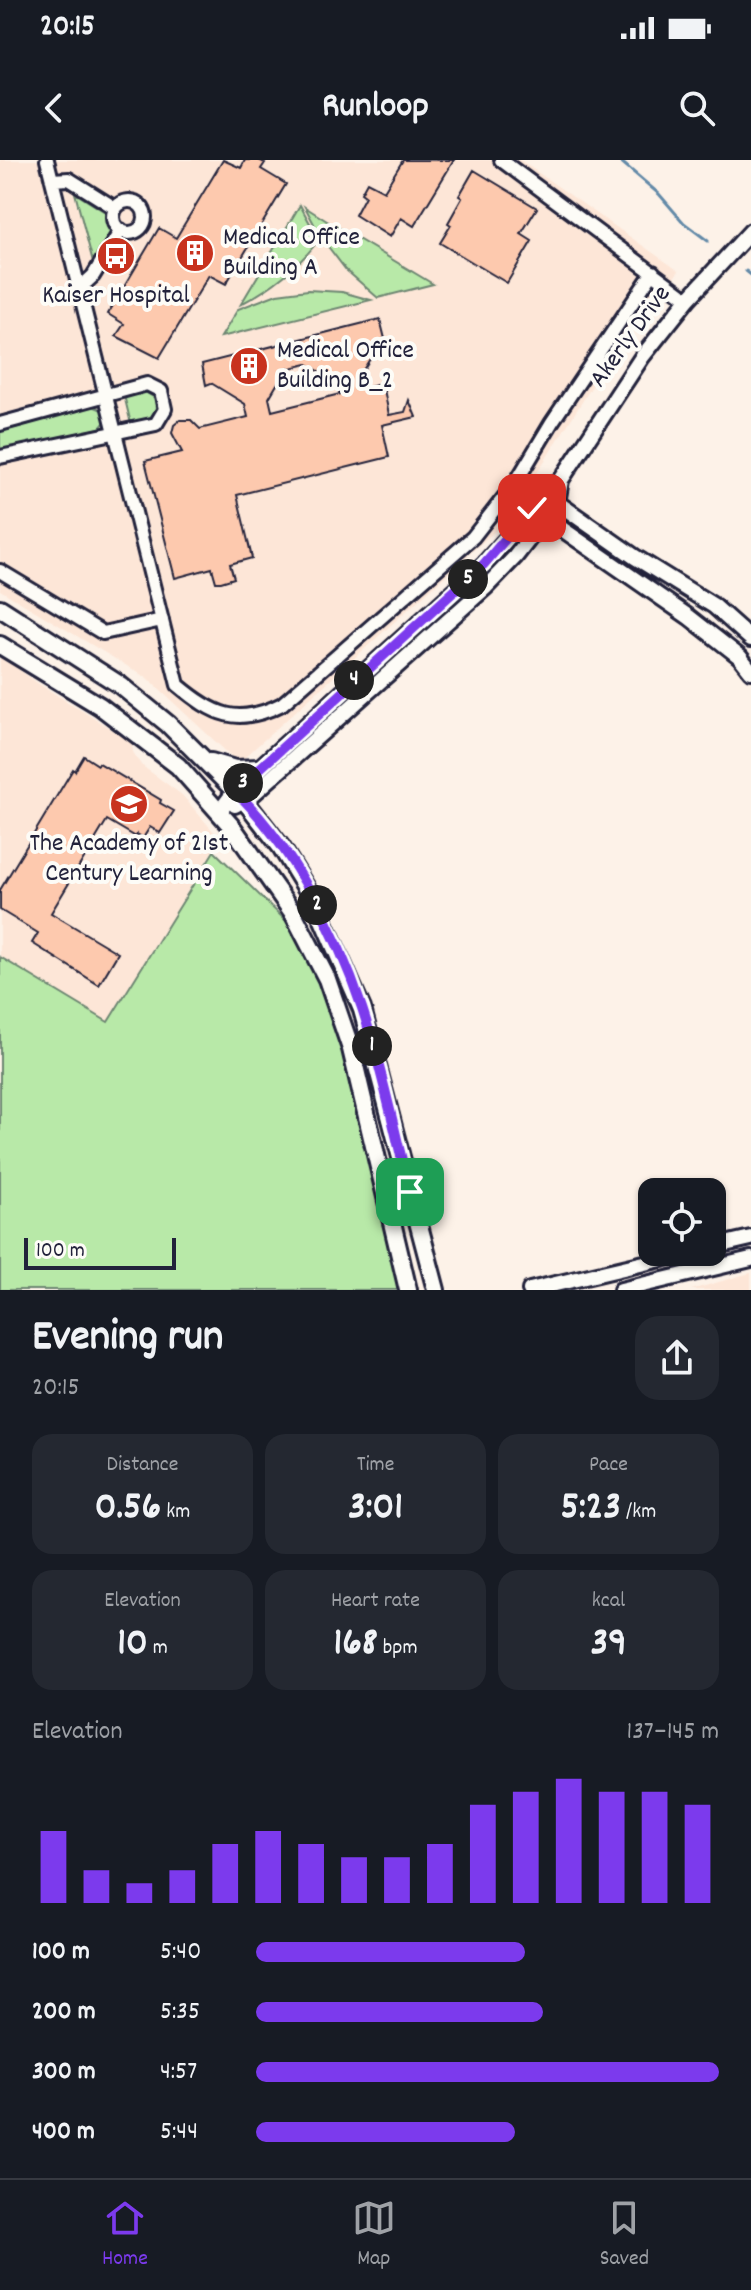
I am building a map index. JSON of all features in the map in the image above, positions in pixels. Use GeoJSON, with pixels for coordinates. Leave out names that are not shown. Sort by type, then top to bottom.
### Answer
{"type":"FeatureCollection","features":[{"type":"Feature","properties":{"kind":"main road"},"geometry":{"type":"LineString","coordinates":[[0,608],[120,685],[168,724],[240,796],[281,847],[309,892],[350,976],[362,1009],[436,1290]]}},
{"type":"Feature","properties":{"kind":"main road"},"geometry":{"type":"LineString","coordinates":[[0,645],[131,727],[178,766],[220,811],[293,913],[327,979],[351,1049],[408,1290]]}},
{"type":"Feature","properties":{"kind":"main road"},"geometry":{"type":"LineString","coordinates":[[208,762],[235,769],[259,768]]}},
{"type":"Feature","properties":{"kind":"street"},"geometry":{"type":"LineString","coordinates":[[47,160],[178,685],[204,707],[225,715],[242,717],[266,712],[282,704],[473,537],[516,482],[552,422],[653,272]]}},
{"type":"Feature","properties":{"kind":"street"},"geometry":{"type":"LineString","coordinates":[[501,160],[688,299]]}},
{"type":"Feature","properties":{"kind":"street"},"geometry":{"type":"LineString","coordinates":[[52,180],[69,179],[115,208]]}},
{"type":"Feature","properties":{"kind":"street"},"geometry":{"type":"LineString","coordinates":[[115,208],[129,201],[139,204],[145,213],[144,223],[136,231],[121,230]]}},
{"type":"Feature","properties":{"kind":"street"},"geometry":{"type":"LineString","coordinates":[[115,208],[114,220],[121,230]]}},
{"type":"Feature","properties":{"kind":"street"},"geometry":{"type":"LineString","coordinates":[[79,289],[93,276],[121,230]]}},
{"type":"Feature","properties":{"kind":"street","name":"Akerly Drive"},"geometry":{"type":"LineString","coordinates":[[240,796],[259,768],[484,564],[542,493],[561,480],[642,357],[688,299],[751,231]]}},
{"type":"Feature","properties":{"kind":"street"},"geometry":{"type":"LineString","coordinates":[[0,424],[147,384],[161,391],[165,409],[156,424],[0,457]]}},
{"type":"Feature","properties":{"kind":"street","name":"Akerly Drive"},"geometry":{"type":"LineString","coordinates":[[220,811],[486,587],[515,557],[557,503],[561,480]]}},
{"type":"Feature","properties":{"kind":"street"},"geometry":{"type":"LineString","coordinates":[[542,493],[635,557],[714,606],[751,639]]}},
{"type":"Feature","properties":{"kind":"street"},"geometry":{"type":"LineString","coordinates":[[532,508],[689,617],[740,657],[751,671]]}},
{"type":"Feature","properties":{"kind":"street"},"geometry":{"type":"LineString","coordinates":[[0,571],[103,633],[162,620]]}},
{"type":"Feature","properties":{"kind":"street"},"geometry":{"type":"LineString","coordinates":[[726,1244],[751,1238]]}},
{"type":"Feature","properties":{"kind":"street"},"geometry":{"type":"LineString","coordinates":[[621,1290],[751,1259]]}},
{"type":"Feature","properties":{"kind":"street"},"geometry":{"type":"LineString","coordinates":[[530,1290],[638,1265]]}},
{"type":"Feature","properties":{"kind":"shaded area"},"geometry":{"type":"Polygon","coordinates":[[[0,160],[520,160],[679,271],[601,372],[533,479],[496,530],[244,758],[233,758],[147,678],[0,590],[0,160]]]}},
{"type":"Feature","properties":{"kind":"shaded area"},"geometry":{"type":"Polygon","coordinates":[[[0,656],[132,742],[133,752],[141,765],[182,795],[220,839],[108,1022],[0,957],[0,656]]]}},
{"type":"Feature","properties":{"kind":"shaded area"},"geometry":{"type":"Polygon","coordinates":[[[751,1273],[751,1290],[691,1290],[743,1275],[751,1273]]]}},
{"type":"Feature","properties":{"kind":"green space"},"geometry":{"type":"Polygon","coordinates":[[[75,193],[105,212],[110,232],[93,262],[75,193]]]}},
{"type":"Feature","properties":{"kind":"green space"},"geometry":{"type":"Polygon","coordinates":[[[300,205],[319,240],[283,276],[241,304],[300,205]]]}},
{"type":"Feature","properties":{"kind":"green space"},"geometry":{"type":"Polygon","coordinates":[[[305,207],[330,223],[321,237],[305,207]]]}},
{"type":"Feature","properties":{"kind":"green space"},"geometry":{"type":"Polygon","coordinates":[[[333,224],[433,284],[378,298],[346,270],[323,240],[333,224]]]}},
{"type":"Feature","properties":{"kind":"green space"},"geometry":{"type":"Polygon","coordinates":[[[308,290],[342,292],[371,300],[221,337],[238,309],[277,294],[308,290]]]}},
{"type":"Feature","properties":{"kind":"green space"},"geometry":{"type":"Polygon","coordinates":[[[143,391],[155,398],[156,410],[150,418],[131,424],[124,395],[143,391]]]}},
{"type":"Feature","properties":{"kind":"green space"},"geometry":{"type":"Polygon","coordinates":[[[93,406],[102,410],[105,422],[100,428],[0,451],[0,432],[93,406]]]}},
{"type":"Feature","properties":{"kind":"green space"},"geometry":{"type":"Polygon","coordinates":[[[214,851],[311,945],[351,1049],[408,1290],[0,1290],[0,957],[108,1022],[214,851]]]}},
{"type":"Feature","properties":{"kind":"building","name":"Medical Office Building A"},"geometry":{"type":"Polygon","coordinates":[[[223,160],[241,168],[245,160],[259,160],[265,163],[261,169],[286,184],[226,284],[209,275],[159,358],[116,336],[124,324],[108,314],[159,228],[176,238],[223,160]]]}},
{"type":"Feature","properties":{"kind":"building"},"geometry":{"type":"Polygon","coordinates":[[[403,160],[454,160],[414,226],[401,218],[390,237],[355,215],[365,196],[361,193],[367,182],[384,191],[403,160]]]}},
{"type":"Feature","properties":{"kind":"building"},"geometry":{"type":"Polygon","coordinates":[[[474,170],[537,208],[521,234],[532,241],[507,283],[440,243],[462,198],[459,196],[474,170]]]}},
{"type":"Feature","properties":{"kind":"building"},"geometry":{"type":"Polygon","coordinates":[[[380,319],[385,339],[360,375],[363,389],[380,384],[381,390],[384,389],[389,415],[405,412],[409,400],[416,417],[382,425],[389,457],[237,495],[252,558],[230,564],[234,578],[221,582],[216,582],[212,568],[175,578],[145,461],[182,452],[172,433],[174,425],[180,420],[191,420],[200,429],[248,417],[245,404],[211,383],[206,385],[202,364],[380,319]],[[307,364],[286,369],[269,398],[272,411],[340,394],[337,382],[307,364]]]}},
{"type":"Feature","properties":{"kind":"building"},"geometry":{"type":"Polygon","coordinates":[[[84,756],[161,800],[160,803],[174,811],[160,833],[150,827],[143,838],[107,820],[51,913],[118,953],[99,985],[32,943],[38,933],[0,910],[0,890],[73,769],[75,771],[84,756]]]}},
{"type":"Feature","properties":{"kind":"waterway"},"geometry":{"type":"LineString","coordinates":[[619,160],[659,194],[684,223],[708,241]]}},
{"type":"Feature","properties":{"kind":"waterway"},"geometry":{"type":"LineString","coordinates":[[746,271],[751,275]]}},
{"type":"Feature","properties":{"kind":"place","name":"Medical Office Building A"},"geometry":{"type":"Point","coordinates":[195,253]}},
{"type":"Feature","properties":{"kind":"place","name":"Kaiser Hospital"},"geometry":{"type":"Point","coordinates":[116,256]}},
{"type":"Feature","properties":{"kind":"place","name":"Medical Office Building B_2"},"geometry":{"type":"Point","coordinates":[249,366]}},
{"type":"Feature","properties":{"kind":"place","name":"The Academy of 21st Century Learning"},"geometry":{"type":"Point","coordinates":[129,804]}},
{"type":"Feature","properties":{"kind":"route"},"geometry":{"type":"LineString","coordinates":[[410,1192],[362,1009],[350,976],[302,880],[260,818],[235,791],[460,587],[532,508]]}}]}
